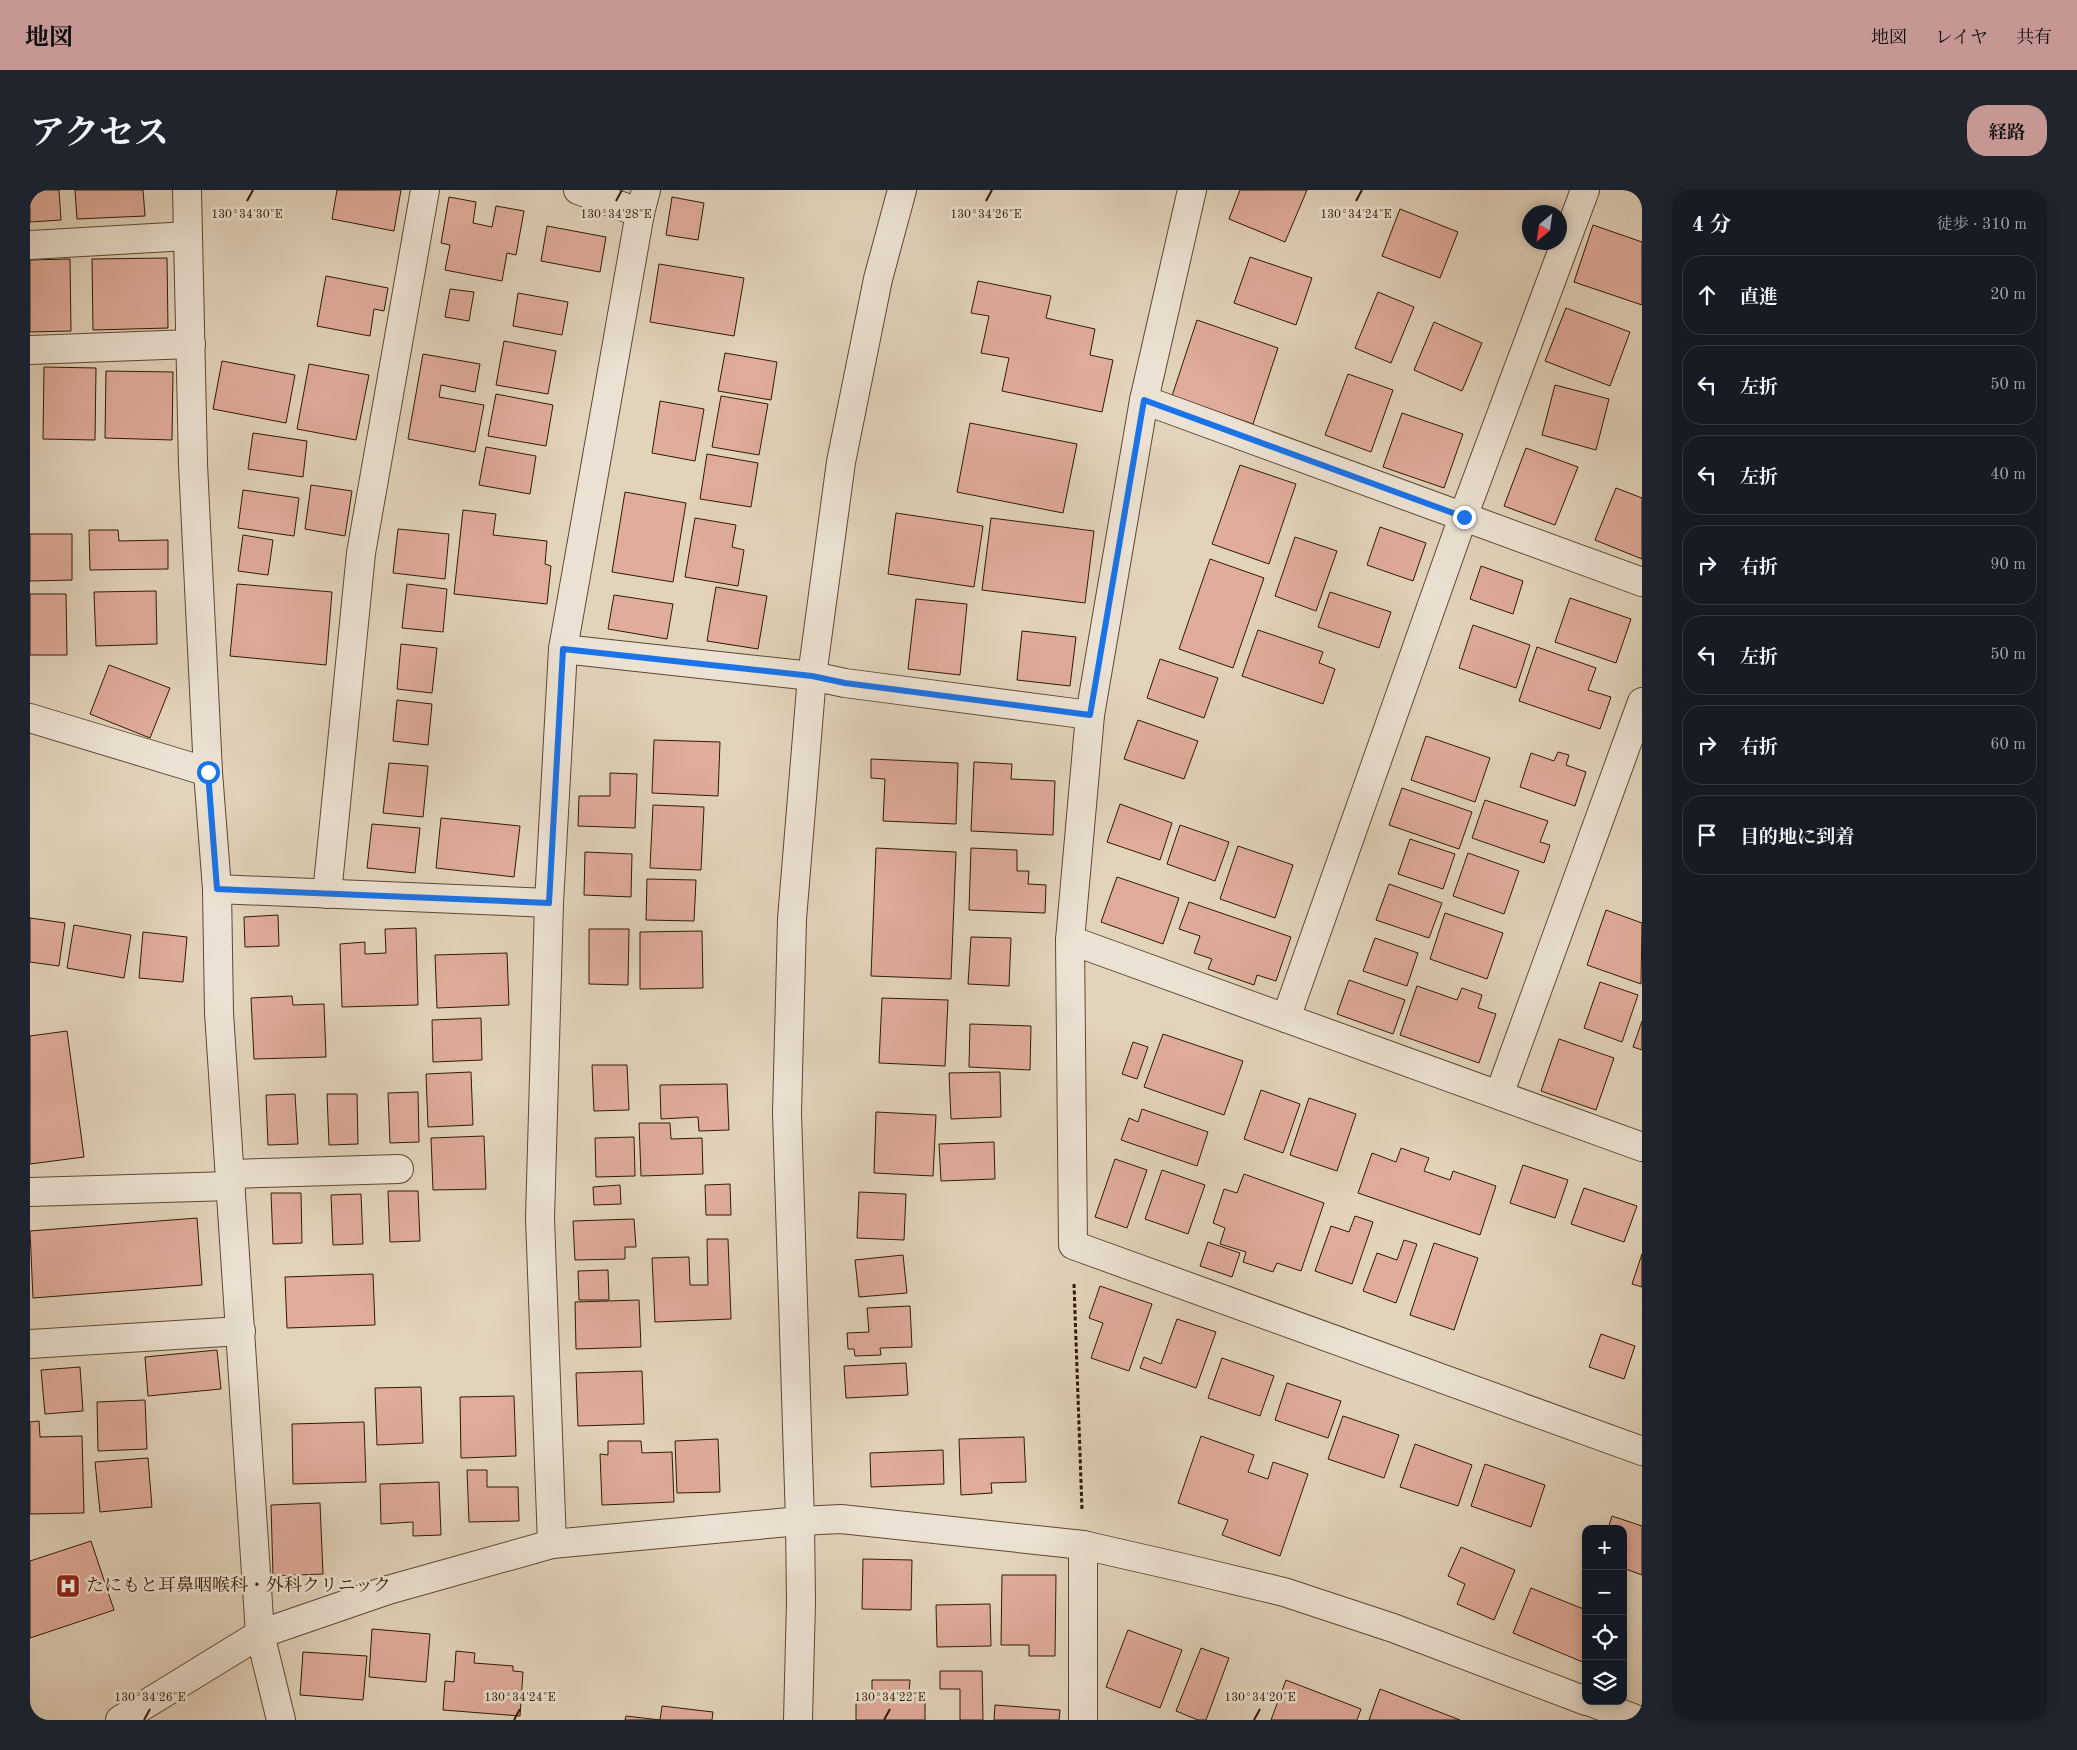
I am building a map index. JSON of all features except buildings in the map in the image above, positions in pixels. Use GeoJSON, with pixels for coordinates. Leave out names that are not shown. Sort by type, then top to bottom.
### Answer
{"type":"FeatureCollection","features":[{"type":"Feature","properties":{"kind":"street"},"geometry":{"type":"LineString","coordinates":[[187,190],[193,464],[208,772],[217,889],[219,1012],[260,1634],[282,1720]]}},
{"type":"Feature","properties":{"kind":"street"},"geometry":{"type":"LineString","coordinates":[[327,894],[361,553],[425,190]]}},
{"type":"Feature","properties":{"kind":"street"},"geometry":{"type":"LineString","coordinates":[[552,1544],[540,1218],[549,903],[563,649],[643,201],[578,190]]}},
{"type":"Feature","properties":{"kind":"street"},"geometry":{"type":"LineString","coordinates":[[798,1720],[801,1602],[800,1521],[787,1113],[792,919],[812,676],[841,462],[878,279],[902,190]]}},
{"type":"Feature","properties":{"kind":"street"},"geometry":{"type":"LineString","coordinates":[[1192,190],[1144,400],[1090,715],[1070,940],[1072,1245],[1642,1451]]}},
{"type":"Feature","properties":{"kind":"street"},"geometry":{"type":"LineString","coordinates":[[1286,1018],[1464,517],[1585,190]]}},
{"type":"Feature","properties":{"kind":"street"},"geometry":{"type":"LineString","coordinates":[[30,245],[188,236]]}},
{"type":"Feature","properties":{"kind":"street"},"geometry":{"type":"LineString","coordinates":[[30,350],[191,344]]}},
{"type":"Feature","properties":{"kind":"street"},"geometry":{"type":"LineString","coordinates":[[1144,400],[1642,582]]}},
{"type":"Feature","properties":{"kind":"street"},"geometry":{"type":"LineString","coordinates":[[563,649],[812,676],[845,683],[1090,715]]}},
{"type":"Feature","properties":{"kind":"street"},"geometry":{"type":"LineString","coordinates":[[1499,1095],[1642,702]]}},
{"type":"Feature","properties":{"kind":"street"},"geometry":{"type":"LineString","coordinates":[[30,718],[208,772]]}},
{"type":"Feature","properties":{"kind":"street"},"geometry":{"type":"LineString","coordinates":[[217,889],[549,903]]}},
{"type":"Feature","properties":{"kind":"street"},"geometry":{"type":"LineString","coordinates":[[1070,940],[1642,1147]]}},
{"type":"Feature","properties":{"kind":"street"},"geometry":{"type":"LineString","coordinates":[[30,1192],[399,1169]]}},
{"type":"Feature","properties":{"kind":"street"},"geometry":{"type":"LineString","coordinates":[[30,1344],[241,1331]]}},
{"type":"Feature","properties":{"kind":"street"},"geometry":{"type":"LineString","coordinates":[[120,1720],[260,1634],[388,1590],[552,1544],[800,1521],[841,1520],[1083,1545],[1284,1592],[1393,1628],[1582,1699]]}},
{"type":"Feature","properties":{"kind":"street"},"geometry":{"type":"LineString","coordinates":[[1083,1545],[1083,1720]]}},
{"type":"Feature","properties":{"kind":"street"},"geometry":{"type":"LineString","coordinates":[[1598,1705],[1638,1720]]}},
{"type":"Feature","properties":{"kind":"path"},"geometry":{"type":"LineString","coordinates":[[1072,1245],[1083,1545]]}},
{"type":"Feature","properties":{"kind":"place","name":"たにもと耳鼻咽喉科・外科クリニック"},"geometry":{"type":"Point","coordinates":[68,1586]}},
{"type":"Feature","properties":{"kind":"route"},"geometry":{"type":"LineString","coordinates":[[208,772],[217,889],[549,903],[563,649],[812,676],[845,683],[1090,715],[1144,400],[1464,517]]}}]}
